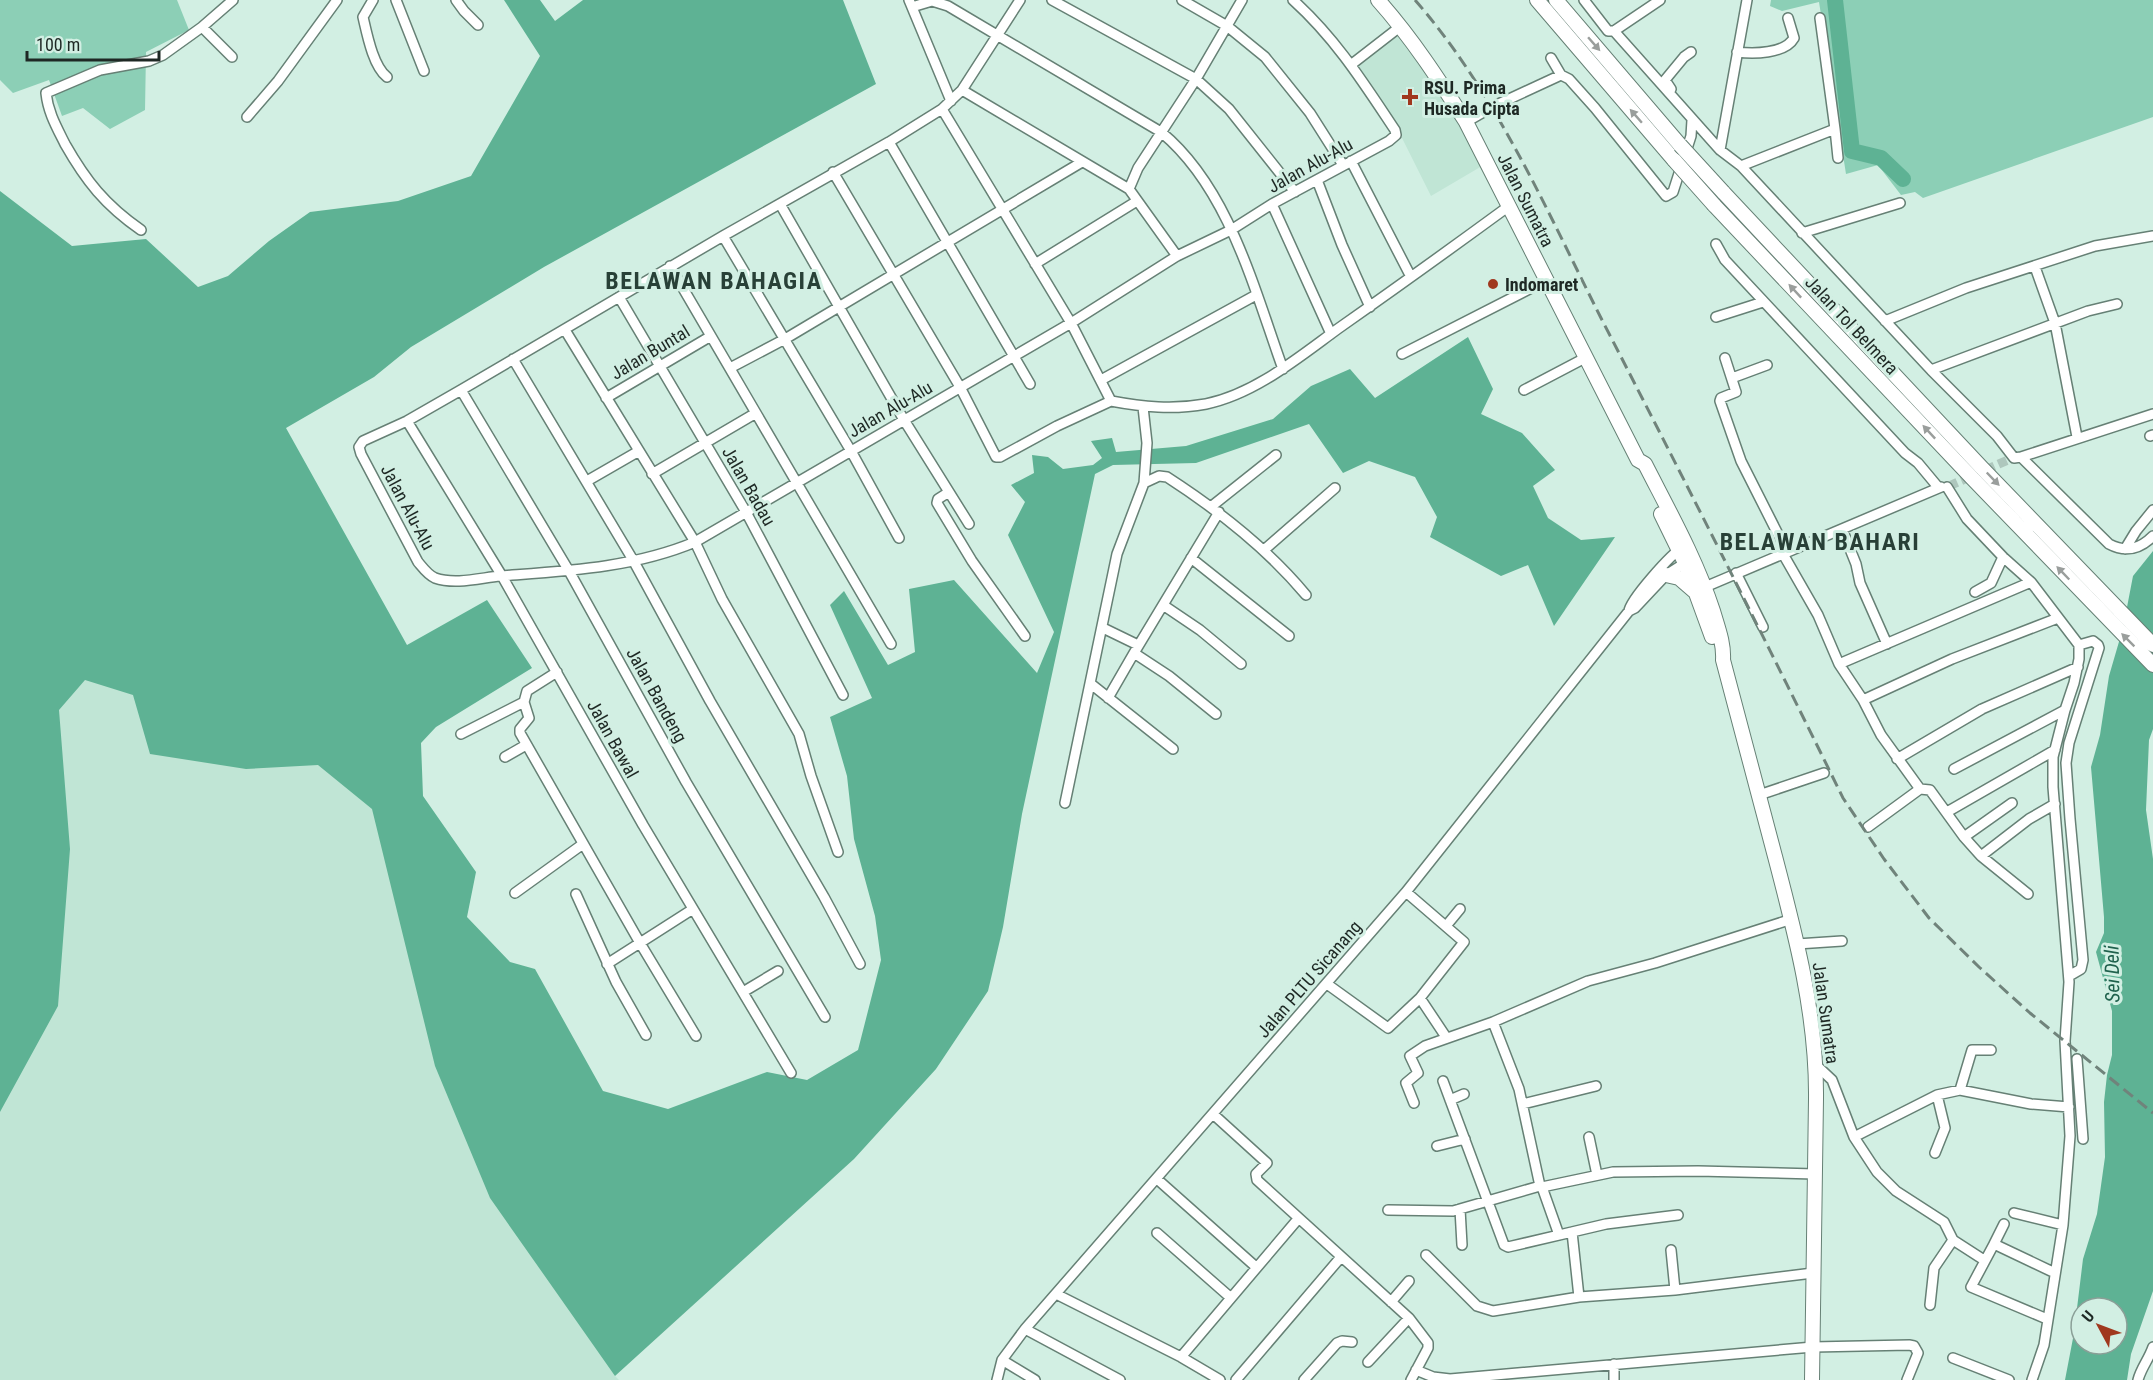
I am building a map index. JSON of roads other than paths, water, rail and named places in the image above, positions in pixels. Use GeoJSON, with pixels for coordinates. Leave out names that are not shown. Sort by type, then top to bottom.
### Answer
{"type":"FeatureCollection","features":[{"type":"Feature","properties":{"kind":"highway","name":"Jalan Sumatra"},"geometry":{"type":"LineString","coordinates":[[1378,0],[1401,26],[1434,71],[1466,122],[1638,460],[1638,469],[1686,554],[1700,589],[1715,648],[1723,660],[1791,919],[1809,1000],[1816,1065],[1812,1380]]}},
{"type":"Feature","properties":{"kind":"highway","name":"Jalan Tol Belmera"},"geometry":{"type":"LineString","coordinates":[[1537,0],[1714,205],[2153,665]]}},
{"type":"Feature","properties":{"kind":"highway","name":"Jalan Tol Belmera"},"geometry":{"type":"LineString","coordinates":[[1556,0],[1723,192],[2153,645]]}},
{"type":"Feature","properties":{"kind":"highway"},"geometry":{"type":"LineString","coordinates":[[1666,575],[1679,578],[1700,589]]}},
{"type":"Feature","properties":{"kind":"street"},"geometry":{"type":"LineString","coordinates":[[141,230],[100,197],[80,171],[50,116],[46,93],[105,68],[156,58],[202,27],[234,0]]}},
{"type":"Feature","properties":{"kind":"street"},"geometry":{"type":"LineString","coordinates":[[247,117],[278,81],[337,0]]}},
{"type":"Feature","properties":{"kind":"street"},"geometry":{"type":"LineString","coordinates":[[373,0],[363,17],[375,59],[382,73],[387,77]]}},
{"type":"Feature","properties":{"kind":"street"},"geometry":{"type":"LineString","coordinates":[[396,0],[424,71]]}},
{"type":"Feature","properties":{"kind":"street"},"geometry":{"type":"LineString","coordinates":[[456,0],[478,25]]}},
{"type":"Feature","properties":{"kind":"street"},"geometry":{"type":"LineString","coordinates":[[407,421],[565,330],[670,266],[889,142],[942,109],[962,90],[1020,0]]}},
{"type":"Feature","properties":{"kind":"street"},"geometry":{"type":"LineString","coordinates":[[1052,0],[1196,79],[1229,109],[1295,192]]}},
{"type":"Feature","properties":{"kind":"street"},"geometry":{"type":"LineString","coordinates":[[1182,0],[1227,26],[1250,43],[1278,71],[1347,163],[1411,276]]}},
{"type":"Feature","properties":{"kind":"street"},"geometry":{"type":"LineString","coordinates":[[1129,189],[1132,179],[1196,79],[1242,0]]}},
{"type":"Feature","properties":{"kind":"street"},"geometry":{"type":"LineString","coordinates":[[1293,0],[1318,24],[1352,64],[1401,26]]}},
{"type":"Feature","properties":{"kind":"street"},"geometry":{"type":"LineString","coordinates":[[1584,0],[1608,31],[1614,31],[1660,0]]}},
{"type":"Feature","properties":{"kind":"street"},"geometry":{"type":"LineString","coordinates":[[1718,148],[1747,0]]}},
{"type":"Feature","properties":{"kind":"street"},"geometry":{"type":"LineString","coordinates":[[951,101],[911,4],[932,1],[950,3],[998,36],[1161,132],[1176,145],[1198,171],[1215,196],[1231,230],[1283,369]]}},
{"type":"Feature","properties":{"kind":"street"},"geometry":{"type":"LineString","coordinates":[[1737,52],[1761,54],[1791,43],[1794,38],[1788,18]]}},
{"type":"Feature","properties":{"kind":"street"},"geometry":{"type":"LineString","coordinates":[[1820,18],[1838,158]]}},
{"type":"Feature","properties":{"kind":"street"},"geometry":{"type":"LineString","coordinates":[[202,27],[232,57]]}},
{"type":"Feature","properties":{"kind":"street"},"geometry":{"type":"LineString","coordinates":[[1614,31],[1718,148],[1741,166],[1931,370],[1997,436],[2014,458],[2113,546],[2125,549],[2138,547],[2153,536]]}},
{"type":"Feature","properties":{"kind":"street"},"geometry":{"type":"LineString","coordinates":[[1669,94],[1671,89],[1665,80],[1691,52]]}},
{"type":"Feature","properties":{"kind":"street"},"geometry":{"type":"LineString","coordinates":[[1551,58],[1561,75],[1569,79],[1595,108],[1666,196],[1673,192],[1691,136],[1693,121]]}},
{"type":"Feature","properties":{"kind":"street","name":"Jalan Alu-Alu"},"geometry":{"type":"LineString","coordinates":[[407,421],[363,441],[359,447],[418,562],[434,577],[453,581],[569,571],[663,555],[695,542],[747,512],[1071,323],[1177,256],[1231,230],[1272,204],[1389,141],[1396,133],[1352,64]]}},
{"type":"Feature","properties":{"kind":"street"},"geometry":{"type":"LineString","coordinates":[[1466,122],[1492,107],[1561,75]]}},
{"type":"Feature","properties":{"kind":"street"},"geometry":{"type":"LineString","coordinates":[[962,90],[1129,189],[1177,256]]}},
{"type":"Feature","properties":{"kind":"street"},"geometry":{"type":"LineString","coordinates":[[942,109],[1071,323],[1111,401]]}},
{"type":"Feature","properties":{"kind":"street"},"geometry":{"type":"LineString","coordinates":[[1741,166],[1835,129]]}},
{"type":"Feature","properties":{"kind":"street"},"geometry":{"type":"LineString","coordinates":[[889,142],[1030,384]]}},
{"type":"Feature","properties":{"kind":"street"},"geometry":{"type":"LineString","coordinates":[[730,368],[785,339],[892,273],[1082,162]]}},
{"type":"Feature","properties":{"kind":"street"},"geometry":{"type":"LineString","coordinates":[[833,172],[960,387],[996,457],[1111,401],[1143,407],[1173,408],[1215,401],[1244,390],[1283,369],[1509,206]]}},
{"type":"Feature","properties":{"kind":"street"},"geometry":{"type":"LineString","coordinates":[[1317,180],[1342,245],[1370,307]]}},
{"type":"Feature","properties":{"kind":"street"},"geometry":{"type":"LineString","coordinates":[[1035,264],[1137,201]]}},
{"type":"Feature","properties":{"kind":"street"},"geometry":{"type":"LineString","coordinates":[[1802,233],[1900,203]]}},
{"type":"Feature","properties":{"kind":"street"},"geometry":{"type":"LineString","coordinates":[[780,204],[904,420],[969,524]]}},
{"type":"Feature","properties":{"kind":"street"},"geometry":{"type":"LineString","coordinates":[[1272,204],[1331,334]]}},
{"type":"Feature","properties":{"kind":"street"},"geometry":{"type":"LineString","coordinates":[[723,236],[851,451],[899,538]]}},
{"type":"Feature","properties":{"kind":"street"},"geometry":{"type":"LineString","coordinates":[[1885,321],[1966,288],[2095,246],[2153,236]]}},
{"type":"Feature","properties":{"kind":"street"},"geometry":{"type":"LineString","coordinates":[[1716,244],[1725,260],[1763,302],[1775,312],[1905,453],[1945,487],[1967,519],[2003,557],[2031,582],[2079,645],[2078,667],[2055,750],[2053,787],[2069,976],[2066,1041],[2070,1136],[2063,1225],[2044,1345],[2032,1380]]}},
{"type":"Feature","properties":{"kind":"street"},"geometry":{"type":"LineString","coordinates":[[670,266],[891,644]]}},
{"type":"Feature","properties":{"kind":"street"},"geometry":{"type":"LineString","coordinates":[[2035,267],[2055,324],[2077,437]]}},
{"type":"Feature","properties":{"kind":"street"},"geometry":{"type":"LineString","coordinates":[[1402,354],[1547,280]]}},
{"type":"Feature","properties":{"kind":"street"},"geometry":{"type":"LineString","coordinates":[[1101,380],[1256,295]]}},
{"type":"Feature","properties":{"kind":"street","name":"Jalan Badau"},"geometry":{"type":"LineString","coordinates":[[619,297],[747,512],[843,695]]}},
{"type":"Feature","properties":{"kind":"street"},"geometry":{"type":"LineString","coordinates":[[1716,317],[1763,302]]}},
{"type":"Feature","properties":{"kind":"street"},"geometry":{"type":"LineString","coordinates":[[1931,370],[2088,311],[2117,304]]}},
{"type":"Feature","properties":{"kind":"street"},"geometry":{"type":"LineString","coordinates":[[565,330],[695,542],[722,599],[799,734],[838,852]]}},
{"type":"Feature","properties":{"kind":"street","name":"Jalan Buntal"},"geometry":{"type":"LineString","coordinates":[[606,398],[711,336]]}},
{"type":"Feature","properties":{"kind":"street"},"geometry":{"type":"LineString","coordinates":[[1524,390],[1586,358]]}},
{"type":"Feature","properties":{"kind":"street"},"geometry":{"type":"LineString","coordinates":[[1725,358],[1736,392],[1721,398],[1720,401],[1741,461],[1818,615],[1839,664],[1863,700],[1881,735],[1920,789]]}},
{"type":"Feature","properties":{"kind":"street"},"geometry":{"type":"LineString","coordinates":[[513,359],[633,560],[710,701],[824,897],[860,964]]}},
{"type":"Feature","properties":{"kind":"street"},"geometry":{"type":"LineString","coordinates":[[1732,378],[1767,365]]}},
{"type":"Feature","properties":{"kind":"street","name":"Jalan Bandeng"},"geometry":{"type":"LineString","coordinates":[[461,390],[569,571],[686,782],[825,1017]]}},
{"type":"Feature","properties":{"kind":"street"},"geometry":{"type":"LineString","coordinates":[[1065,803],[1117,554],[1145,478],[1147,443],[1143,407]]}},
{"type":"Feature","properties":{"kind":"street"},"geometry":{"type":"LineString","coordinates":[[652,474],[756,413]]}},
{"type":"Feature","properties":{"kind":"street"},"geometry":{"type":"LineString","coordinates":[[2014,458],[2153,414]]}},
{"type":"Feature","properties":{"kind":"street","name":"Jalan Bawal"},"geometry":{"type":"LineString","coordinates":[[407,421],[502,576],[693,909],[791,1073]]}},
{"type":"Feature","properties":{"kind":"street"},"geometry":{"type":"LineString","coordinates":[[587,481],[639,451]]}},
{"type":"Feature","properties":{"kind":"street"},"geometry":{"type":"LineString","coordinates":[[1108,698],[1191,558],[1216,509],[1276,455]]}},
{"type":"Feature","properties":{"kind":"street"},"geometry":{"type":"LineString","coordinates":[[1145,478],[1167,477],[1216,509],[1264,550],[1306,595]]}},
{"type":"Feature","properties":{"kind":"street"},"geometry":{"type":"LineString","coordinates":[[1700,589],[1945,487]]}},
{"type":"Feature","properties":{"kind":"street"},"geometry":{"type":"LineString","coordinates":[[1264,550],[1335,488]]}},
{"type":"Feature","properties":{"kind":"street"},"geometry":{"type":"LineString","coordinates":[[949,492],[938,499],[937,503],[972,561],[1025,636]]}},
{"type":"Feature","properties":{"kind":"street"},"geometry":{"type":"LineString","coordinates":[[2125,549],[2153,510]]}},
{"type":"Feature","properties":{"kind":"street"},"geometry":{"type":"LineString","coordinates":[[1842,530],[1856,564],[1860,583],[1887,644]]}},
{"type":"Feature","properties":{"kind":"street","name":"Jalan PLTU Sicanang"},"geometry":{"type":"LineString","coordinates":[[1002,1360],[1025,1329],[1406,892],[1629,611],[1635,608],[1686,554]]}},
{"type":"Feature","properties":{"kind":"street","name":"Jalan PLTU Sicanang"},"geometry":{"type":"LineString","coordinates":[[1629,611],[1630,605],[1640,592],[1686,554]]}},
{"type":"Feature","properties":{"kind":"street"},"geometry":{"type":"LineString","coordinates":[[1975,592],[1992,581],[2003,557]]}},
{"type":"Feature","properties":{"kind":"street"},"geometry":{"type":"LineString","coordinates":[[1191,558],[1289,636]]}},
{"type":"Feature","properties":{"kind":"street"},"geometry":{"type":"LineString","coordinates":[[1736,573],[1763,627]]}},
{"type":"Feature","properties":{"kind":"street"},"geometry":{"type":"LineString","coordinates":[[1839,664],[2031,582]]}},
{"type":"Feature","properties":{"kind":"street"},"geometry":{"type":"LineString","coordinates":[[1163,605],[1200,630],[1241,664]]}},
{"type":"Feature","properties":{"kind":"street"},"geometry":{"type":"LineString","coordinates":[[1863,700],[1952,659],[2058,618]]}},
{"type":"Feature","properties":{"kind":"street"},"geometry":{"type":"LineString","coordinates":[[1103,628],[1136,649],[1216,714]]}},
{"type":"Feature","properties":{"kind":"street"},"geometry":{"type":"LineString","coordinates":[[2069,976],[2081,969],[2084,960],[2066,763],[2069,742],[2099,648],[2093,641],[2079,645]]}},
{"type":"Feature","properties":{"kind":"street"},"geometry":{"type":"LineString","coordinates":[[1897,759],[1982,710],[2078,667]]}},
{"type":"Feature","properties":{"kind":"street"},"geometry":{"type":"LineString","coordinates":[[557,672],[529,688],[524,702],[529,718],[520,731],[640,943],[696,1036]]}},
{"type":"Feature","properties":{"kind":"street"},"geometry":{"type":"LineString","coordinates":[[1091,684],[1173,749]]}},
{"type":"Feature","properties":{"kind":"street"},"geometry":{"type":"LineString","coordinates":[[460,734],[524,702]]}},
{"type":"Feature","properties":{"kind":"street"},"geometry":{"type":"LineString","coordinates":[[1954,769],[2065,710]]}},
{"type":"Feature","properties":{"kind":"street"},"geometry":{"type":"LineString","coordinates":[[505,757],[526,745]]}},
{"type":"Feature","properties":{"kind":"street"},"geometry":{"type":"LineString","coordinates":[[1947,812],[2055,750]]}},
{"type":"Feature","properties":{"kind":"street"},"geometry":{"type":"LineString","coordinates":[[1759,795],[1824,773]]}},
{"type":"Feature","properties":{"kind":"street"},"geometry":{"type":"LineString","coordinates":[[1868,827],[1920,789],[1930,790],[1964,837],[1981,856],[2028,894]]}},
{"type":"Feature","properties":{"kind":"street"},"geometry":{"type":"LineString","coordinates":[[1964,837],[2012,803]]}},
{"type":"Feature","properties":{"kind":"street"},"geometry":{"type":"LineString","coordinates":[[1981,856],[2021,825],[2055,804]]}},
{"type":"Feature","properties":{"kind":"street"},"geometry":{"type":"LineString","coordinates":[[515,893],[583,844]]}},
{"type":"Feature","properties":{"kind":"street"},"geometry":{"type":"LineString","coordinates":[[1327,984],[1388,1028],[1420,998],[1463,946],[1463,940],[1406,892]]}},
{"type":"Feature","properties":{"kind":"street"},"geometry":{"type":"LineString","coordinates":[[576,894],[608,964],[646,1035]]}},
{"type":"Feature","properties":{"kind":"street"},"geometry":{"type":"LineString","coordinates":[[608,964],[693,909]]}},
{"type":"Feature","properties":{"kind":"street"},"geometry":{"type":"LineString","coordinates":[[1446,926],[1460,909]]}},
{"type":"Feature","properties":{"kind":"street"},"geometry":{"type":"LineString","coordinates":[[1414,1103],[1406,1083],[1418,1073],[1410,1056],[1425,1046],[1493,1023],[1588,981],[1655,963],[1791,919]]}},
{"type":"Feature","properties":{"kind":"street"},"geometry":{"type":"LineString","coordinates":[[1797,944],[1842,940]]}},
{"type":"Feature","properties":{"kind":"street"},"geometry":{"type":"LineString","coordinates":[[743,992],[778,971]]}},
{"type":"Feature","properties":{"kind":"street"},"geometry":{"type":"LineString","coordinates":[[1420,998],[1446,1037]]}},
{"type":"Feature","properties":{"kind":"street"},"geometry":{"type":"LineString","coordinates":[[1493,1023],[1515,1077],[1541,1186],[1559,1235]]}},
{"type":"Feature","properties":{"kind":"street"},"geometry":{"type":"LineString","coordinates":[[1960,1090],[1971,1050],[1991,1050]]}},
{"type":"Feature","properties":{"kind":"street"},"geometry":{"type":"LineString","coordinates":[[2077,1059],[2084,1139]]}},
{"type":"Feature","properties":{"kind":"street"},"geometry":{"type":"LineString","coordinates":[[1816,1065],[1832,1080],[1854,1137],[1868,1161],[1885,1182],[1940,1219],[1947,1226],[1953,1240],[1984,1260]]}},
{"type":"Feature","properties":{"kind":"street"},"geometry":{"type":"LineString","coordinates":[[1443,1081],[1506,1246],[1606,1224],[1678,1215]]}},
{"type":"Feature","properties":{"kind":"street"},"geometry":{"type":"LineString","coordinates":[[1523,1104],[1596,1086]]}},
{"type":"Feature","properties":{"kind":"street"},"geometry":{"type":"LineString","coordinates":[[1854,1137],[1937,1095],[1960,1090],[2031,1104],[2069,1105],[2080,1102]]}},
{"type":"Feature","properties":{"kind":"street"},"geometry":{"type":"LineString","coordinates":[[1450,1100],[1464,1094]]}},
{"type":"Feature","properties":{"kind":"street"},"geometry":{"type":"LineString","coordinates":[[1935,1153],[1945,1128],[1937,1095]]}},
{"type":"Feature","properties":{"kind":"street"},"geometry":{"type":"LineString","coordinates":[[1213,1114],[1263,1158],[1266,1165],[1256,1174],[1257,1179],[1298,1219],[1409,1318],[1428,1345],[1411,1380]]}},
{"type":"Feature","properties":{"kind":"street"},"geometry":{"type":"LineString","coordinates":[[1589,1137],[1597,1175]]}},
{"type":"Feature","properties":{"kind":"street"},"geometry":{"type":"LineString","coordinates":[[1437,1146],[1465,1139]]}},
{"type":"Feature","properties":{"kind":"street"},"geometry":{"type":"LineString","coordinates":[[1388,1209],[1448,1212],[1541,1186],[1613,1172],[1698,1170],[1815,1174]]}},
{"type":"Feature","properties":{"kind":"street"},"geometry":{"type":"LineString","coordinates":[[1156,1179],[1256,1267]]}},
{"type":"Feature","properties":{"kind":"street"},"geometry":{"type":"LineString","coordinates":[[1460,1209],[1462,1245]]}},
{"type":"Feature","properties":{"kind":"street"},"geometry":{"type":"LineString","coordinates":[[2014,1213],[2063,1225]]}},
{"type":"Feature","properties":{"kind":"street"},"geometry":{"type":"LineString","coordinates":[[1181,1357],[1298,1219]]}},
{"type":"Feature","properties":{"kind":"street"},"geometry":{"type":"LineString","coordinates":[[2004,1224],[1972,1284],[1973,1290],[2048,1319]]}},
{"type":"Feature","properties":{"kind":"street"},"geometry":{"type":"LineString","coordinates":[[1572,1232],[1579,1297]]}},
{"type":"Feature","properties":{"kind":"street"},"geometry":{"type":"LineString","coordinates":[[1157,1233],[1231,1298]]}},
{"type":"Feature","properties":{"kind":"street"},"geometry":{"type":"LineString","coordinates":[[1930,1305],[1934,1268],[1953,1240]]}},
{"type":"Feature","properties":{"kind":"street"},"geometry":{"type":"LineString","coordinates":[[1994,1244],[2055,1273]]}},
{"type":"Feature","properties":{"kind":"street"},"geometry":{"type":"LineString","coordinates":[[1671,1250],[1675,1290]]}},
{"type":"Feature","properties":{"kind":"street"},"geometry":{"type":"LineString","coordinates":[[1426,1255],[1477,1306],[1483,1310],[1492,1311],[1579,1297],[1675,1290],[1813,1273]]}},
{"type":"Feature","properties":{"kind":"street"},"geometry":{"type":"LineString","coordinates":[[1236,1380],[1341,1257]]}},
{"type":"Feature","properties":{"kind":"street"},"geometry":{"type":"LineString","coordinates":[[1391,1302],[1409,1281]]}},
{"type":"Feature","properties":{"kind":"street"},"geometry":{"type":"LineString","coordinates":[[1056,1294],[1181,1357],[1220,1380]]}},
{"type":"Feature","properties":{"kind":"street"},"geometry":{"type":"LineString","coordinates":[[1368,1362],[1409,1318]]}},
{"type":"Feature","properties":{"kind":"street"},"geometry":{"type":"LineString","coordinates":[[1025,1329],[1120,1380]]}},
{"type":"Feature","properties":{"kind":"street"},"geometry":{"type":"LineString","coordinates":[[1304,1380],[1337,1342],[1352,1342]]}},
{"type":"Feature","properties":{"kind":"street"},"geometry":{"type":"LineString","coordinates":[[1416,1370],[1433,1377],[1450,1379],[1813,1347],[1914,1346],[1918,1353],[1907,1380]]}},
{"type":"Feature","properties":{"kind":"street"},"geometry":{"type":"LineString","coordinates":[[2138,1380],[2140,1371],[2151,1355],[2153,1347]]}},
{"type":"Feature","properties":{"kind":"street"},"geometry":{"type":"LineString","coordinates":[[1953,1358],[2009,1380]]}},
{"type":"Feature","properties":{"kind":"street"},"geometry":{"type":"LineString","coordinates":[[997,1380],[1002,1360],[1035,1380]]}},
{"type":"Feature","properties":{"kind":"street"},"geometry":{"type":"LineString","coordinates":[[1614,1364],[1614,1380]]}},
{"type":"Feature","properties":{"kind":"water"},"geometry":{"type":"Polygon","coordinates":[[[504,0],[540,0],[555,21],[583,0],[843,0],[876,84],[544,267],[411,347],[374,377],[286,428],[407,645],[487,600],[532,668],[436,727],[421,743],[423,796],[476,872],[467,917],[510,962],[535,969],[603,1091],[668,1109],[767,1072],[807,1080],[858,1050],[881,960],[875,916],[854,839],[847,776],[830,717],[872,698],[830,605],[844,591],[888,665],[915,652],[909,589],[954,580],[1037,673],[1054,632],[1008,535],[1025,502],[1011,485],[1034,473],[1032,455],[1048,457],[1063,469],[1093,465],[1102,458],[1091,441],[1112,438],[1116,452],[1186,446],[1273,419],[1311,386],[1350,369],[1375,398],[1468,337],[1493,389],[1481,414],[1522,433],[1555,470],[1533,486],[1548,518],[1581,540],[1615,537],[1554,626],[1528,565],[1501,576],[1430,537],[1437,517],[1415,477],[1369,461],[1343,473],[1309,424],[1196,463],[1113,465],[1095,474],[1022,814],[1003,927],[988,991],[936,1069],[854,1159],[615,1376],[490,1198],[435,1066],[372,809],[318,765],[246,769],[150,754],[133,695],[85,680],[59,710],[70,849],[58,1006],[0,1112],[0,191],[72,246],[146,239],[198,287],[228,276],[269,241],[310,212],[398,201],[471,176],[540,56],[504,0]]]}},
{"type":"Feature","properties":{"kind":"water","name":"Sei Deli"},"geometry":{"type":"Polygon","coordinates":[[[2153,551],[2153,729],[2149,740],[2146,810],[2153,859],[2153,1291],[2131,1354],[2127,1380],[2065,1380],[2070,1356],[2129,1356],[2129,1296],[2078,1296],[2083,1259],[2097,1214],[2105,1157],[2104,1102],[2112,1055],[2112,1011],[2096,952],[2104,933],[2104,917],[2091,767],[2100,735],[2109,676],[2123,628],[2133,576],[2153,551]]]}},
{"type":"Feature","properties":{"kind":"waterway"},"geometry":{"type":"LineString","coordinates":[[1835,0],[1852,151],[1881,158],[1903,179]]}},
{"type":"Feature","properties":{"kind":"tunnel"},"geometry":{"type":"LineString","coordinates":[[1949,486],[2008,460]]}},
{"type":"Feature","properties":{"kind":"railway"},"geometry":{"type":"LineString","coordinates":[[1415,0],[1444,36],[1470,74],[1518,153],[1843,798],[1884,859],[1929,918],[2030,1013],[2153,1113]]}},
{"type":"Feature","properties":{"kind":"place","name":"RSU. Prima Husada Cipta"},"geometry":{"type":"Point","coordinates":[1410,97]}},
{"type":"Feature","properties":{"kind":"place","name":"Indomaret"},"geometry":{"type":"Point","coordinates":[1493,284]}},
{"type":"Feature","properties":{"kind":"district","name":"BELAWAN BAHAGIA"},"geometry":{"type":"Point","coordinates":[714,281]}},
{"type":"Feature","properties":{"kind":"district","name":"BELAWAN BAHARI"},"geometry":{"type":"Point","coordinates":[1820,542]}}]}
